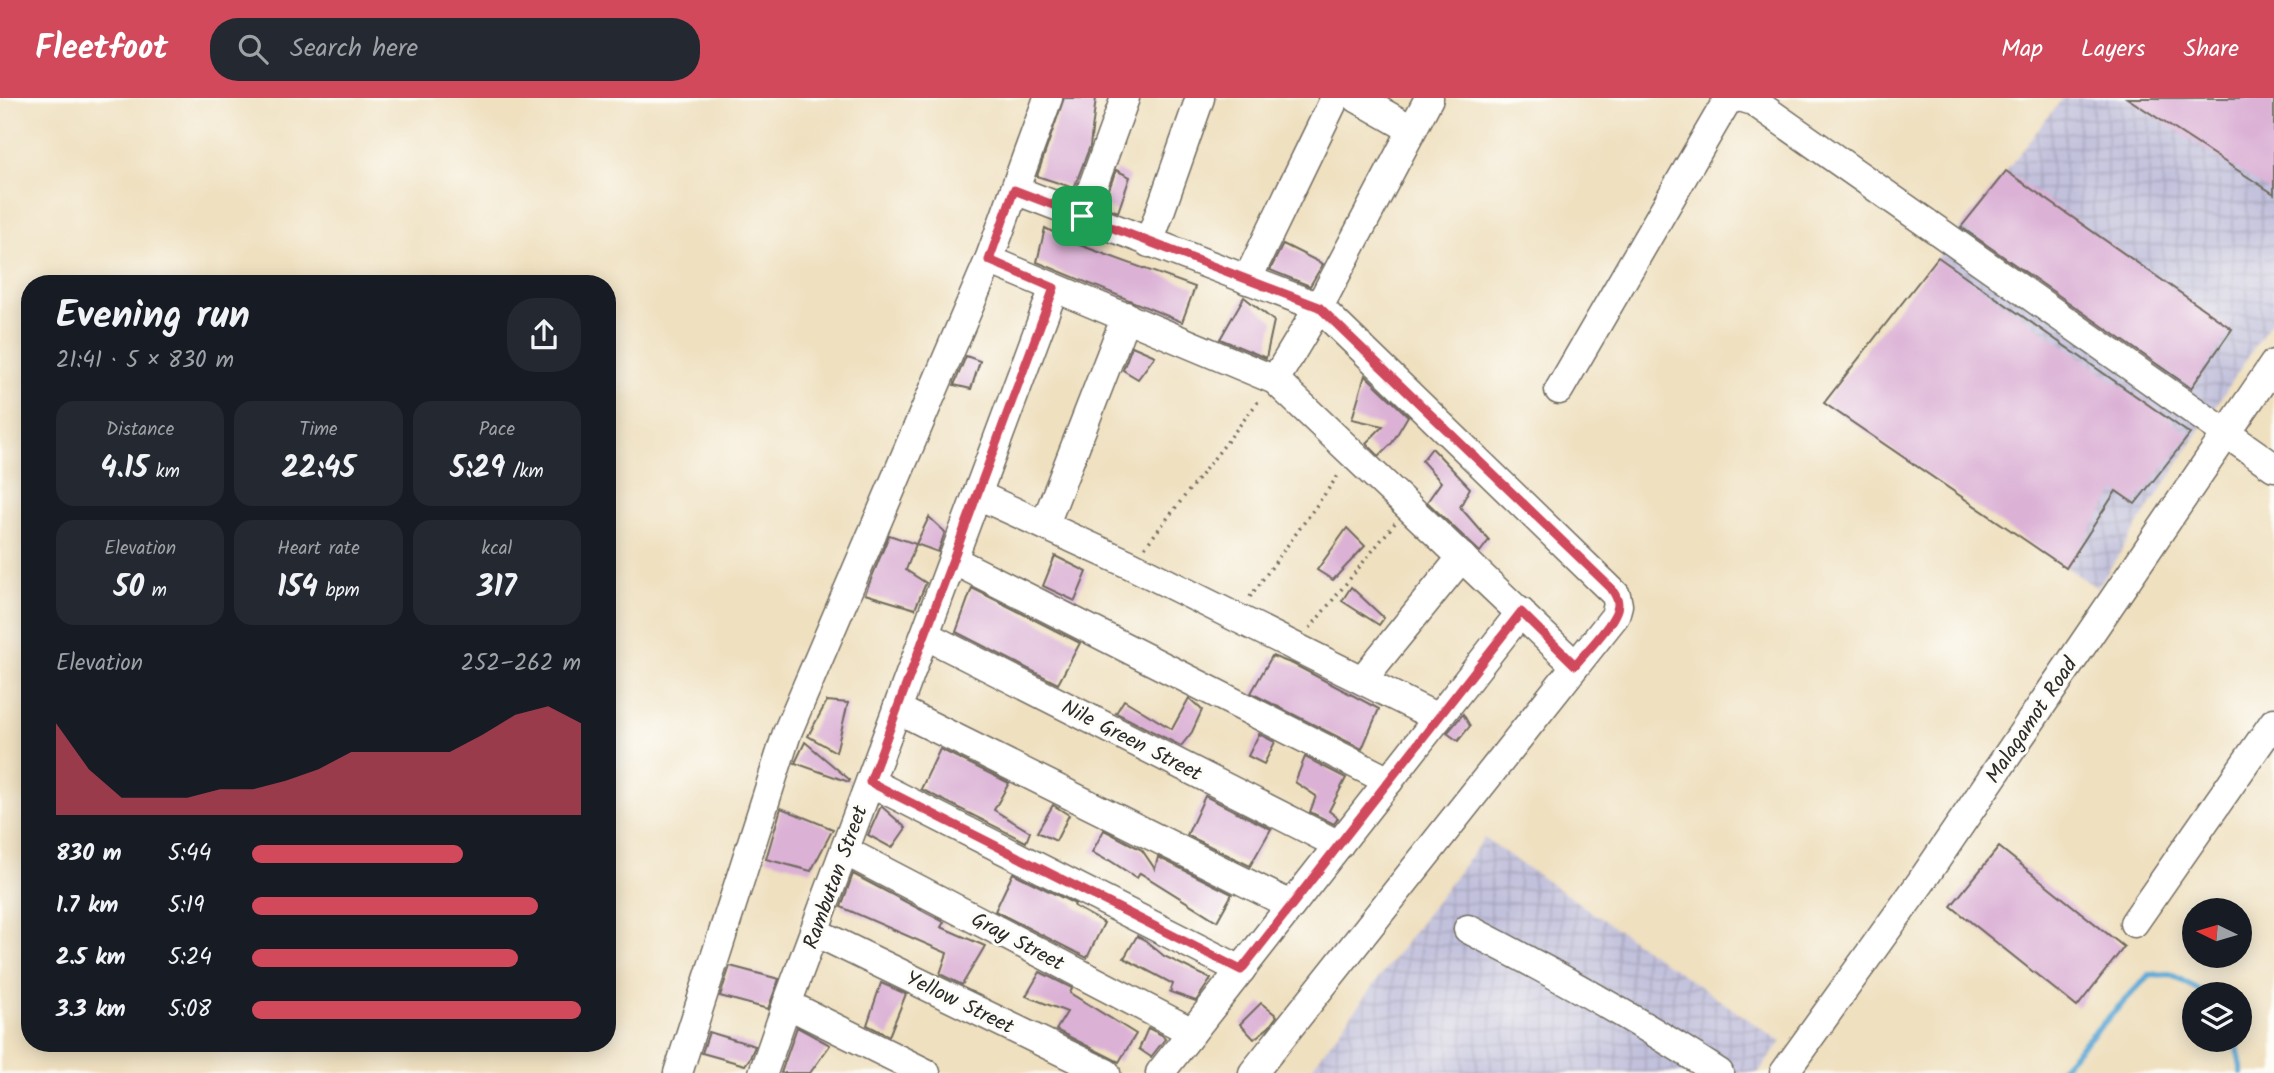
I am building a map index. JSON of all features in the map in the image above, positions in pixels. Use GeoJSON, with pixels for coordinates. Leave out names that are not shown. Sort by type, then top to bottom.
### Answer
{"type":"FeatureCollection","features":[{"type":"Feature","properties":{"kind":"street"},"geometry":{"type":"LineString","coordinates":[[678,1073],[787,733],[989,260],[1048,98]]}},
{"type":"Feature","properties":{"kind":"street"},"geometry":{"type":"LineString","coordinates":[[1082,216],[1125,98]]}},
{"type":"Feature","properties":{"kind":"street"},"geometry":{"type":"LineString","coordinates":[[1149,243],[1200,98]]}},
{"type":"Feature","properties":{"kind":"street"},"geometry":{"type":"LineString","coordinates":[[1247,280],[1335,98]]}},
{"type":"Feature","properties":{"kind":"street"},"geometry":{"type":"LineString","coordinates":[[1357,98],[1411,129]]}},
{"type":"Feature","properties":{"kind":"street"},"geometry":{"type":"LineString","coordinates":[[1275,380],[1319,307],[1429,98]]}},
{"type":"Feature","properties":{"kind":"street"},"geometry":{"type":"LineString","coordinates":[[1559,390],[1727,101],[1736,98]]}},
{"type":"Feature","properties":{"kind":"street"},"geometry":{"type":"LineString","coordinates":[[1743,98],[1753,101],[2274,467]]}},
{"type":"Feature","properties":{"kind":"street"},"geometry":{"type":"LineString","coordinates":[[1014,190],[1319,307],[1616,595],[1618,605],[1615,616],[1253,1073]]}},
{"type":"Feature","properties":{"kind":"street"},"geometry":{"type":"LineString","coordinates":[[989,260],[1275,380],[1575,665]]}},
{"type":"Feature","properties":{"kind":"street","name":"Rambutan Street"},"geometry":{"type":"LineString","coordinates":[[763,1073],[1054,288]]}},
{"type":"Feature","properties":{"kind":"street"},"geometry":{"type":"LineString","coordinates":[[1045,524],[1126,316]]}},
{"type":"Feature","properties":{"kind":"street","name":"Malagamot Road"},"geometry":{"type":"LineString","coordinates":[[1784,1073],[1921,882],[2274,364]]}},
{"type":"Feature","properties":{"kind":"street"},"geometry":{"type":"LineString","coordinates":[[978,495],[1130,565],[1438,718]]}},
{"type":"Feature","properties":{"kind":"street"},"geometry":{"type":"LineString","coordinates":[[1362,680],[1462,557]]}},
{"type":"Feature","properties":{"kind":"street"},"geometry":{"type":"LineString","coordinates":[[953,560],[1389,781]]}},
{"type":"Feature","properties":{"kind":"street"},"geometry":{"type":"LineString","coordinates":[[1160,1073],[1521,612]]}},
{"type":"Feature","properties":{"kind":"street","name":"Nile Green Street"},"geometry":{"type":"LineString","coordinates":[[925,635],[1339,845]]}},
{"type":"Feature","properties":{"kind":"street"},"geometry":{"type":"LineString","coordinates":[[897,709],[1291,905]]}},
{"type":"Feature","properties":{"kind":"street"},"geometry":{"type":"LineString","coordinates":[[2134,923],[2274,722]]}},
{"type":"Feature","properties":{"kind":"street"},"geometry":{"type":"LineString","coordinates":[[870,782],[1241,970]]}},
{"type":"Feature","properties":{"kind":"street","name":"Gray Street"},"geometry":{"type":"LineString","coordinates":[[845,851],[1192,1032]]}},
{"type":"Feature","properties":{"kind":"street"},"geometry":{"type":"LineString","coordinates":[[1468,929],[1558,975],[1719,1073]]}},
{"type":"Feature","properties":{"kind":"street","name":"Yellow Street"},"geometry":{"type":"LineString","coordinates":[[815,932],[1106,1073]]}},
{"type":"Feature","properties":{"kind":"street"},"geometry":{"type":"LineString","coordinates":[[787,1004],[926,1073]]}},
{"type":"Feature","properties":{"kind":"path"},"geometry":{"type":"LineString","coordinates":[[1130,565],[1275,380]]}},
{"type":"Feature","properties":{"kind":"path"},"geometry":{"type":"LineString","coordinates":[[1236,617],[1354,455]]}},
{"type":"Feature","properties":{"kind":"path"},"geometry":{"type":"LineString","coordinates":[[1295,646],[1408,506]]}},
{"type":"Feature","properties":{"kind":"shaded area"},"geometry":{"type":"Polygon","coordinates":[[[2063,98],[2274,98],[2274,317],[2097,588],[1824,403],[2063,98]]]}},
{"type":"Feature","properties":{"kind":"shaded area"},"geometry":{"type":"Polygon","coordinates":[[[1484,838],[1781,1042],[1758,1073],[1325,1073],[1312,1067],[1484,838]]]}},
{"type":"Feature","properties":{"kind":"building"},"geometry":{"type":"Polygon","coordinates":[[[1064,98],[1096,98],[1090,146],[1074,188],[1037,176],[1064,98]]]}},
{"type":"Feature","properties":{"kind":"building"},"geometry":{"type":"Polygon","coordinates":[[[2127,98],[2274,98],[2274,194],[2127,98]]]}},
{"type":"Feature","properties":{"kind":"building"},"geometry":{"type":"Polygon","coordinates":[[[1116,170],[1130,177],[1118,212],[1103,206],[1116,170]]]}},
{"type":"Feature","properties":{"kind":"building"},"geometry":{"type":"Polygon","coordinates":[[[2006,171],[2232,329],[2191,388],[1961,227],[2006,171]]]}},
{"type":"Feature","properties":{"kind":"building"},"geometry":{"type":"Polygon","coordinates":[[[1045,228],[1074,243],[1195,287],[1182,322],[1037,262],[1045,228]]]}},
{"type":"Feature","properties":{"kind":"building"},"geometry":{"type":"Polygon","coordinates":[[[1283,244],[1323,264],[1310,286],[1270,270],[1283,244]]]}},
{"type":"Feature","properties":{"kind":"building"},"geometry":{"type":"Polygon","coordinates":[[[1938,257],[2190,434],[2135,504],[2116,491],[2066,568],[1824,403],[1938,257]]]}},
{"type":"Feature","properties":{"kind":"building"},"geometry":{"type":"Polygon","coordinates":[[[1244,297],[1274,321],[1266,358],[1220,339],[1244,297]]]}},
{"type":"Feature","properties":{"kind":"building"},"geometry":{"type":"Polygon","coordinates":[[[1132,346],[1155,356],[1138,379],[1123,370],[1132,346]]]}},
{"type":"Feature","properties":{"kind":"building"},"geometry":{"type":"Polygon","coordinates":[[[966,356],[980,361],[971,389],[954,385],[966,356]]]}},
{"type":"Feature","properties":{"kind":"building"},"geometry":{"type":"Polygon","coordinates":[[[1365,375],[1408,416],[1392,443],[1379,456],[1366,443],[1383,426],[1352,419],[1365,375]]]}},
{"type":"Feature","properties":{"kind":"building"},"geometry":{"type":"Polygon","coordinates":[[[1432,448],[1470,488],[1460,507],[1489,540],[1480,552],[1427,502],[1441,482],[1422,461],[1432,448]]]}},
{"type":"Feature","properties":{"kind":"building"},"geometry":{"type":"Polygon","coordinates":[[[929,517],[945,532],[938,552],[916,544],[929,517]]]}},
{"type":"Feature","properties":{"kind":"building"},"geometry":{"type":"Polygon","coordinates":[[[1347,528],[1365,546],[1333,580],[1317,570],[1347,528]]]}},
{"type":"Feature","properties":{"kind":"building"},"geometry":{"type":"Polygon","coordinates":[[[889,535],[916,544],[906,570],[926,583],[915,609],[865,594],[889,535]]]}},
{"type":"Feature","properties":{"kind":"building"},"geometry":{"type":"Polygon","coordinates":[[[1055,556],[1087,572],[1075,601],[1043,586],[1055,556]]]}},
{"type":"Feature","properties":{"kind":"building"},"geometry":{"type":"Polygon","coordinates":[[[1351,587],[1384,618],[1379,625],[1342,601],[1351,587]]]}},
{"type":"Feature","properties":{"kind":"building"},"geometry":{"type":"Polygon","coordinates":[[[972,588],[1080,643],[1058,684],[956,632],[972,588]]]}},
{"type":"Feature","properties":{"kind":"building"},"geometry":{"type":"Polygon","coordinates":[[[1272,656],[1293,664],[1379,709],[1362,749],[1251,693],[1272,656]]]}},
{"type":"Feature","properties":{"kind":"building"},"geometry":{"type":"Polygon","coordinates":[[[1189,698],[1202,710],[1192,732],[1181,746],[1116,713],[1124,700],[1172,729],[1189,698]]]}},
{"type":"Feature","properties":{"kind":"building"},"geometry":{"type":"Polygon","coordinates":[[[827,701],[848,703],[836,752],[808,736],[827,701]]]}},
{"type":"Feature","properties":{"kind":"building"},"geometry":{"type":"Polygon","coordinates":[[[1463,714],[1470,726],[1458,741],[1447,733],[1463,714]]]}},
{"type":"Feature","properties":{"kind":"building"},"geometry":{"type":"Polygon","coordinates":[[[1259,734],[1275,742],[1264,764],[1248,756],[1259,734]]]}},
{"type":"Feature","properties":{"kind":"building"},"geometry":{"type":"Polygon","coordinates":[[[805,742],[850,780],[849,782],[795,763],[805,742]]]}},
{"type":"Feature","properties":{"kind":"building"},"geometry":{"type":"Polygon","coordinates":[[[940,749],[1009,783],[994,810],[1030,832],[1026,842],[921,789],[940,749]]]}},
{"type":"Feature","properties":{"kind":"building"},"geometry":{"type":"Polygon","coordinates":[[[1305,757],[1346,778],[1329,811],[1338,818],[1334,824],[1310,812],[1316,796],[1295,782],[1305,757]]]}},
{"type":"Feature","properties":{"kind":"building"},"geometry":{"type":"Polygon","coordinates":[[[1205,796],[1271,829],[1250,866],[1187,835],[1205,796]]]}},
{"type":"Feature","properties":{"kind":"building"},"geometry":{"type":"Polygon","coordinates":[[[1053,805],[1069,815],[1056,841],[1037,832],[1053,805]]]}},
{"type":"Feature","properties":{"kind":"building"},"geometry":{"type":"Polygon","coordinates":[[[881,806],[906,828],[892,848],[868,835],[881,806]]]}},
{"type":"Feature","properties":{"kind":"building"},"geometry":{"type":"Polygon","coordinates":[[[781,808],[833,829],[811,871],[766,859],[781,808]]]}},
{"type":"Feature","properties":{"kind":"building"},"geometry":{"type":"Polygon","coordinates":[[[1104,830],[1142,850],[1155,869],[1158,857],[1232,894],[1217,921],[1140,873],[1137,878],[1092,852],[1104,830]]]}},
{"type":"Feature","properties":{"kind":"building"},"geometry":{"type":"Polygon","coordinates":[[[1999,847],[2124,947],[2077,1007],[1951,906],[1999,847]]]}},
{"type":"Feature","properties":{"kind":"building"},"geometry":{"type":"Polygon","coordinates":[[[1013,873],[1075,904],[1074,906],[1104,923],[1087,958],[995,911],[1013,873]]]}},
{"type":"Feature","properties":{"kind":"building"},"geometry":{"type":"Polygon","coordinates":[[[853,874],[944,922],[941,927],[985,946],[962,985],[940,974],[947,953],[841,907],[853,874]]]}},
{"type":"Feature","properties":{"kind":"building"},"geometry":{"type":"Polygon","coordinates":[[[1137,936],[1164,956],[1211,979],[1196,1001],[1170,992],[1173,984],[1124,958],[1137,936]]]}},
{"type":"Feature","properties":{"kind":"building"},"geometry":{"type":"Polygon","coordinates":[[[730,966],[779,979],[768,1009],[720,996],[730,966]]]}},
{"type":"Feature","properties":{"kind":"building"},"geometry":{"type":"Polygon","coordinates":[[[1040,972],[1072,988],[1070,993],[1136,1034],[1119,1062],[1056,1030],[1067,1012],[1026,996],[1040,972]]]}},
{"type":"Feature","properties":{"kind":"building"},"geometry":{"type":"Polygon","coordinates":[[[881,983],[906,994],[889,1036],[867,1025],[881,983]]]}},
{"type":"Feature","properties":{"kind":"building"},"geometry":{"type":"Polygon","coordinates":[[[1261,1003],[1277,1016],[1269,1027],[1254,1039],[1240,1024],[1261,1003]]]}},
{"type":"Feature","properties":{"kind":"building"},"geometry":{"type":"Polygon","coordinates":[[[797,1027],[830,1045],[810,1073],[781,1073],[797,1027]]]}},
{"type":"Feature","properties":{"kind":"building"},"geometry":{"type":"Polygon","coordinates":[[[1148,1028],[1165,1039],[1151,1057],[1139,1049],[1148,1028]]]}},
{"type":"Feature","properties":{"kind":"building"},"geometry":{"type":"Polygon","coordinates":[[[709,1032],[755,1046],[745,1065],[702,1053],[709,1032]]]}},
{"type":"Feature","properties":{"kind":"waterway"},"geometry":{"type":"LineString","coordinates":[[2056,1073],[2149,975],[2170,974],[2184,982]]}},
{"type":"Feature","properties":{"kind":"waterway"},"geometry":{"type":"LineString","coordinates":[[2238,1052],[2242,1073]]}},
{"type":"Feature","properties":{"kind":"route"},"geometry":{"type":"LineString","coordinates":[[1014,190],[1082,216],[1319,307],[1616,595],[1618,605],[1615,616],[1575,665],[1521,612],[1241,970],[870,782],[1054,288],[989,260],[1014,190]]}}]}
